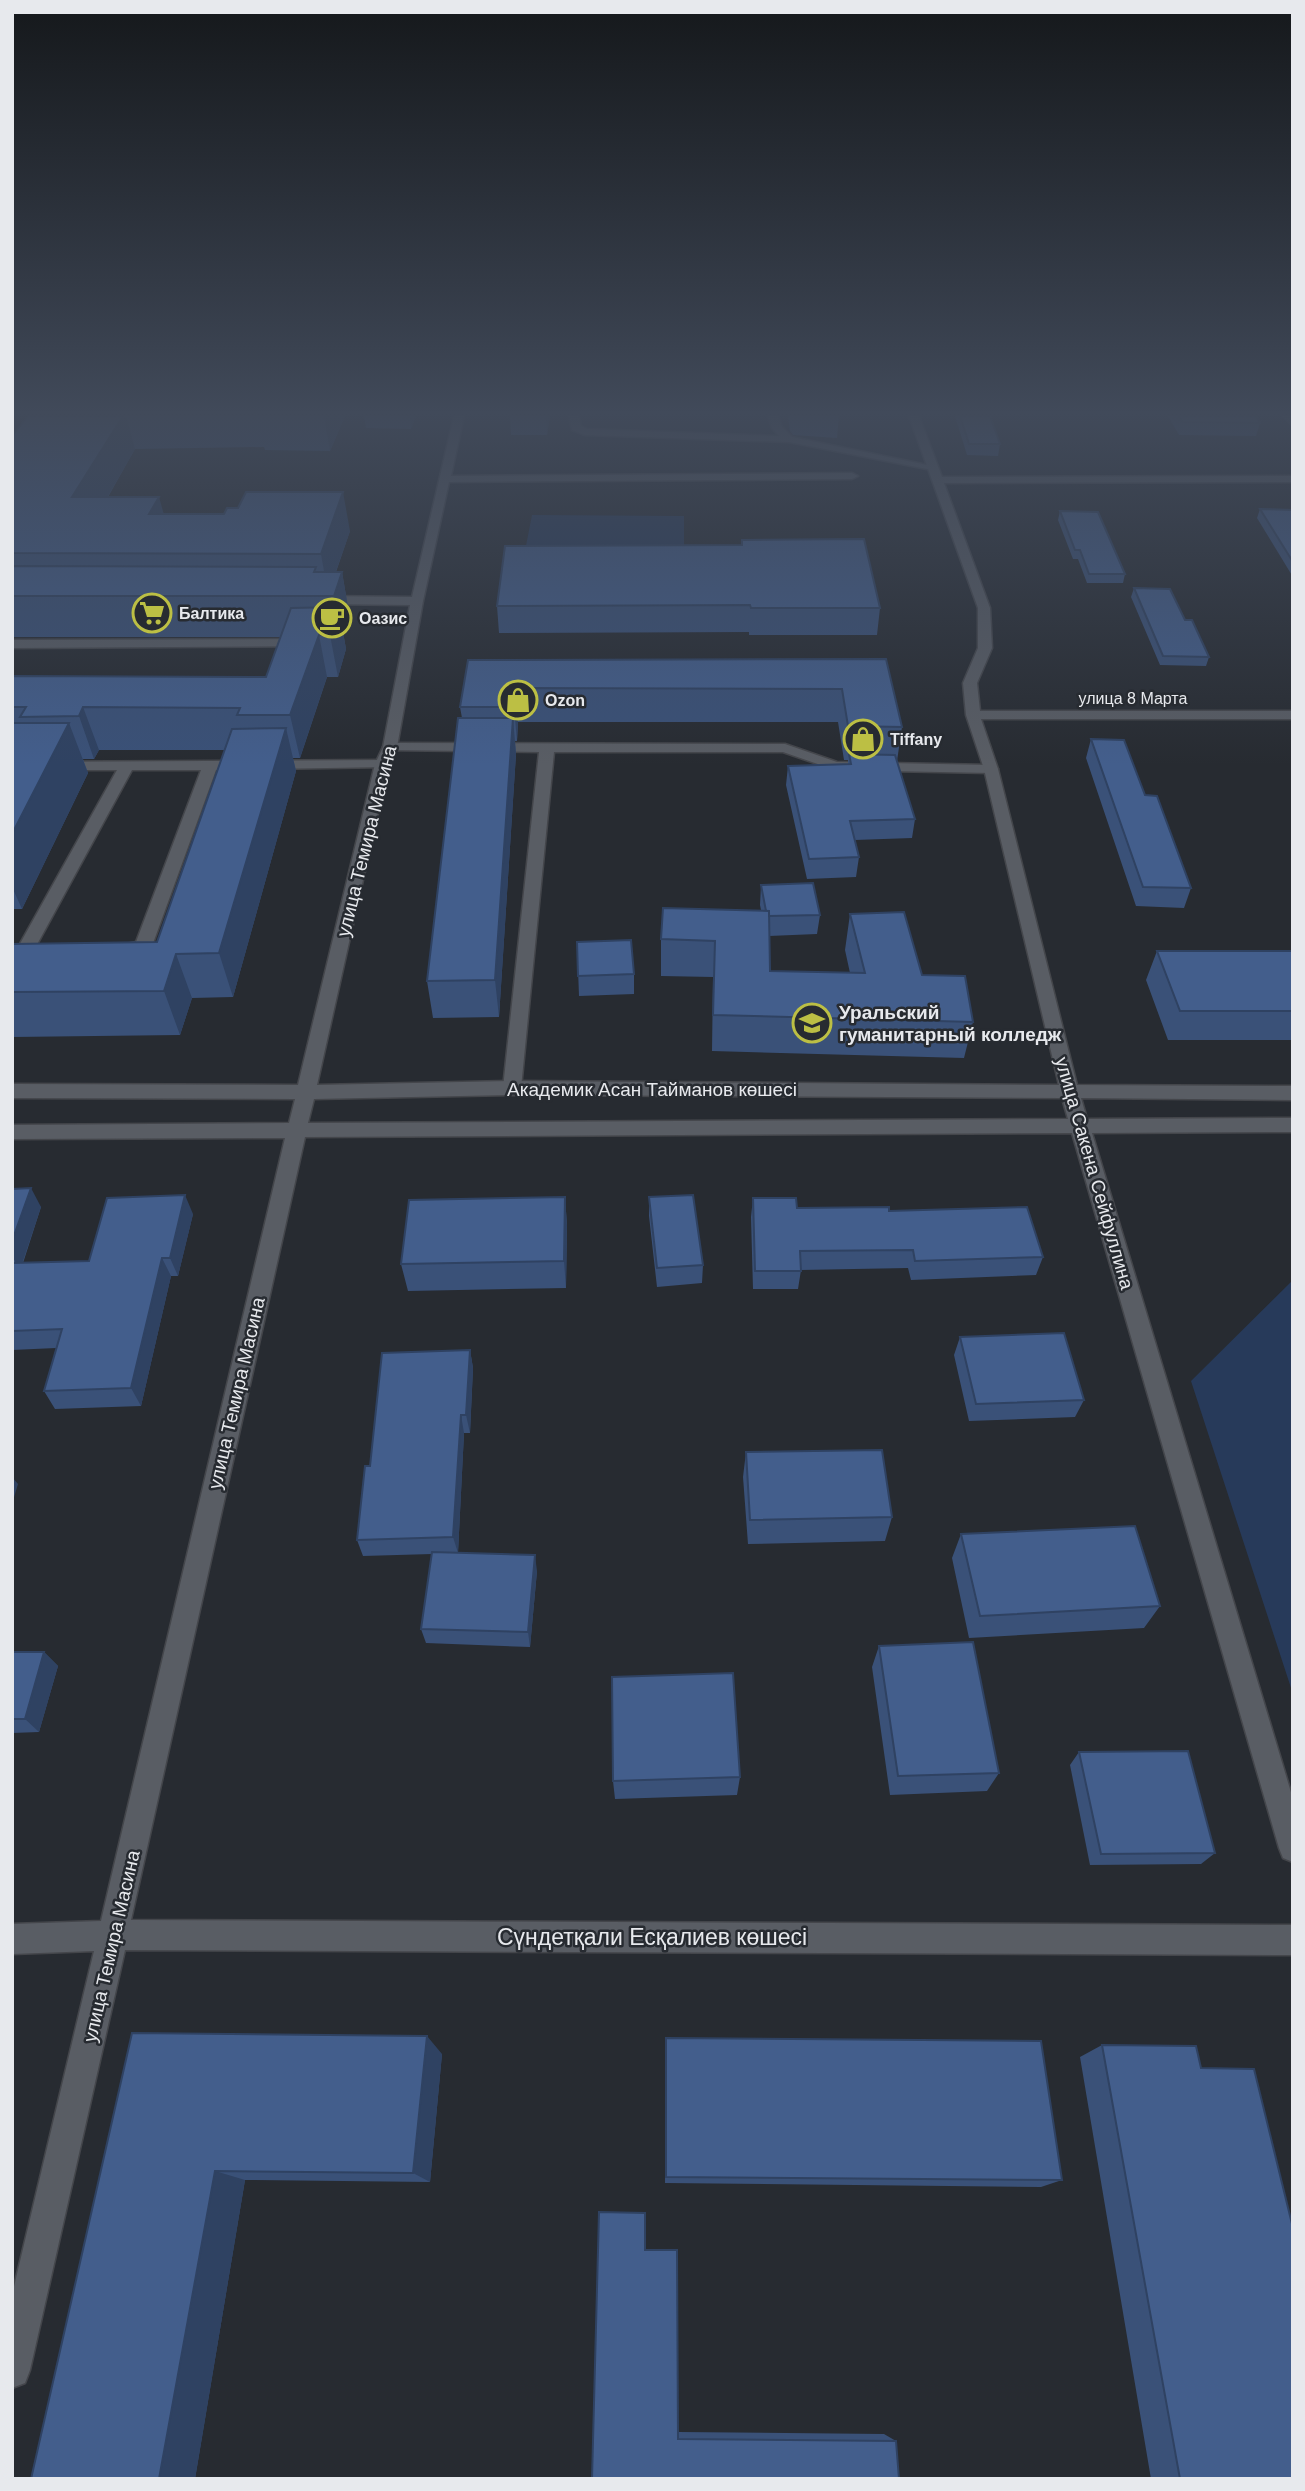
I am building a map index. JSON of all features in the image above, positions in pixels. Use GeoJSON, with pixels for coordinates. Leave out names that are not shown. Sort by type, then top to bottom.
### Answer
{"type":"FeatureCollection","features":[{"type":"Feature","properties":{"kind":"street","name":"улица Темира Масина"},"geometry":{"type":"LineString","coordinates":[[12,2370],[114,1935],[295,1130],[386,755],[433,532]]}},
{"type":"Feature","properties":{"kind":"street","name":"улица Сакена Сейфуллина"},"geometry":{"type":"LineString","coordinates":[[957,532],[984,608],[985,648],[970,683],[973,715],[991,769],[1079,1125],[1293,1848]]}},
{"type":"Feature","properties":{"kind":"street"},"geometry":{"type":"LineString","coordinates":[[305,600],[417,601]]}},
{"type":"Feature","properties":{"kind":"street"},"geometry":{"type":"LineString","coordinates":[[12,644],[326,643]]}},
{"type":"Feature","properties":{"kind":"street","name":"улица 8 Марта"},"geometry":{"type":"LineString","coordinates":[[973,715],[1293,715]]}},
{"type":"Feature","properties":{"kind":"street"},"geometry":{"type":"LineString","coordinates":[[512,1088],[547,748]]}},
{"type":"Feature","properties":{"kind":"street"},"geometry":{"type":"LineString","coordinates":[[12,766],[210,766],[547,748],[785,748],[835,766],[991,769]]}},
{"type":"Feature","properties":{"kind":"street"},"geometry":{"type":"LineString","coordinates":[[21,961],[127,766]]}},
{"type":"Feature","properties":{"kind":"street"},"geometry":{"type":"LineString","coordinates":[[100,955],[144,946],[210,766]]}},
{"type":"Feature","properties":{"kind":"street","name":"Академик Асан Тайманов көшесі"},"geometry":{"type":"LineString","coordinates":[[12,1091],[305,1092],[512,1088],[1293,1093]]}},
{"type":"Feature","properties":{"kind":"street","name":"Академик Асан Тайманов көшесі"},"geometry":{"type":"LineString","coordinates":[[12,1132],[1293,1125]]}},
{"type":"Feature","properties":{"kind":"street","name":"Сүндетқали Есқалиев көшесі"},"geometry":{"type":"LineString","coordinates":[[12,1939],[114,1935],[1293,1940]]}},
{"type":"Feature","properties":{"kind":"shaded area"},"geometry":{"type":"Polygon","coordinates":[[[529,532],[684,532],[684,552],[525,551],[529,532]]]}},
{"type":"Feature","properties":{"kind":"shaded area"},"geometry":{"type":"Polygon","coordinates":[[[1293,1280],[1293,1694],[1191,1381],[1293,1280]]]}},
{"type":"Feature","properties":{"kind":"building"},"geometry":{"type":"Polygon","coordinates":[[[12,532],[329,532],[321,554],[12,553],[12,532]]]}},
{"type":"Feature","properties":{"kind":"building"},"geometry":{"type":"Polygon","coordinates":[[[1068,532],[1107,532],[1125,574],[1089,574],[1080,550],[1075,550],[1068,532]]]}},
{"type":"Feature","properties":{"kind":"building"},"geometry":{"type":"Polygon","coordinates":[[[1274,532],[1293,532],[1293,562],[1274,532]]]}},
{"type":"Feature","properties":{"kind":"building"},"geometry":{"type":"Polygon","coordinates":[[[864,539],[880,608],[751,608],[750,605],[497,606],[505,546],[742,545],[742,540],[864,539]]]}},
{"type":"Feature","properties":{"kind":"building"},"geometry":{"type":"Polygon","coordinates":[[[12,566],[316,567],[314,572],[342,572],[334,596],[12,596],[12,566]]]}},
{"type":"Feature","properties":{"kind":"building"},"geometry":{"type":"Polygon","coordinates":[[[1134,588],[1170,589],[1185,620],[1192,620],[1209,657],[1163,656],[1134,588]]]}},
{"type":"Feature","properties":{"kind":"building"},"geometry":{"type":"Polygon","coordinates":[[[338,607],[330,635],[319,635],[290,715],[237,715],[240,708],[83,707],[79,716],[20,717],[26,707],[12,707],[12,676],[266,677],[291,608],[338,607]]]}},
{"type":"Feature","properties":{"kind":"building"},"geometry":{"type":"Polygon","coordinates":[[[886,659],[902,727],[848,726],[842,689],[515,688],[514,707],[460,707],[468,660],[886,659]]]}},
{"type":"Feature","properties":{"kind":"building"},"geometry":{"type":"Polygon","coordinates":[[[458,718],[513,718],[495,980],[427,981],[458,718]]]}},
{"type":"Feature","properties":{"kind":"building"},"geometry":{"type":"Polygon","coordinates":[[[12,723],[69,723],[12,834],[12,723]]]}},
{"type":"Feature","properties":{"kind":"building"},"geometry":{"type":"Polygon","coordinates":[[[286,728],[219,953],[176,954],[164,991],[12,992],[12,944],[157,942],[232,729],[286,728]]]}},
{"type":"Feature","properties":{"kind":"building"},"geometry":{"type":"Polygon","coordinates":[[[1091,739],[1124,740],[1145,795],[1157,796],[1191,888],[1143,887],[1091,739]]]}},
{"type":"Feature","properties":{"kind":"building"},"geometry":{"type":"Polygon","coordinates":[[[849,754],[895,755],[915,819],[850,821],[859,857],[809,859],[788,766],[851,764],[849,754]]]}},
{"type":"Feature","properties":{"kind":"building"},"geometry":{"type":"Polygon","coordinates":[[[813,883],[820,915],[769,916],[761,885],[813,883]]]}},
{"type":"Feature","properties":{"kind":"building"},"geometry":{"type":"Polygon","coordinates":[[[663,908],[769,911],[770,971],[865,973],[850,914],[904,912],[922,975],[965,976],[973,1022],[713,1015],[715,941],[661,939],[663,908]]]}},
{"type":"Feature","properties":{"kind":"building"},"geometry":{"type":"Polygon","coordinates":[[[631,940],[634,974],[578,976],[577,942],[631,940]]]}},
{"type":"Feature","properties":{"kind":"building"},"geometry":{"type":"Polygon","coordinates":[[[1157,951],[1293,951],[1293,1011],[1180,1011],[1157,951]]]}},
{"type":"Feature","properties":{"kind":"building"},"geometry":{"type":"Polygon","coordinates":[[[31,1188],[12,1241],[12,1189],[31,1188]]]}},
{"type":"Feature","properties":{"kind":"building"},"geometry":{"type":"Polygon","coordinates":[[[185,1195],[170,1258],[162,1258],[131,1388],[44,1391],[62,1329],[12,1331],[12,1263],[89,1261],[107,1198],[185,1195]]]}},
{"type":"Feature","properties":{"kind":"building"},"geometry":{"type":"Polygon","coordinates":[[[693,1195],[703,1265],[657,1268],[649,1197],[693,1195]]]}},
{"type":"Feature","properties":{"kind":"building"},"geometry":{"type":"Polygon","coordinates":[[[565,1197],[564,1261],[401,1264],[409,1200],[565,1197]]]}},
{"type":"Feature","properties":{"kind":"building"},"geometry":{"type":"Polygon","coordinates":[[[753,1198],[796,1198],[797,1208],[889,1207],[889,1211],[1027,1207],[1043,1257],[915,1261],[913,1250],[800,1251],[801,1271],[755,1271],[753,1198]]]}},
{"type":"Feature","properties":{"kind":"building"},"geometry":{"type":"Polygon","coordinates":[[[1064,1333],[1084,1400],[976,1404],[960,1337],[1064,1333]]]}},
{"type":"Feature","properties":{"kind":"building"},"geometry":{"type":"Polygon","coordinates":[[[470,1350],[466,1415],[461,1415],[453,1537],[357,1540],[365,1466],[370,1466],[382,1353],[470,1350]]]}},
{"type":"Feature","properties":{"kind":"building"},"geometry":{"type":"Polygon","coordinates":[[[882,1450],[892,1517],[750,1520],[746,1452],[882,1450]]]}},
{"type":"Feature","properties":{"kind":"building"},"geometry":{"type":"Polygon","coordinates":[[[1135,1526],[1160,1606],[980,1616],[961,1534],[1135,1526]]]}},
{"type":"Feature","properties":{"kind":"building"},"geometry":{"type":"Polygon","coordinates":[[[432,1552],[535,1555],[528,1632],[421,1629],[432,1552]]]}},
{"type":"Feature","properties":{"kind":"building"},"geometry":{"type":"Polygon","coordinates":[[[973,1642],[999,1773],[898,1776],[879,1646],[973,1642]]]}},
{"type":"Feature","properties":{"kind":"building"},"geometry":{"type":"Polygon","coordinates":[[[12,1652],[44,1652],[25,1719],[12,1719],[12,1652]]]}},
{"type":"Feature","properties":{"kind":"building"},"geometry":{"type":"Polygon","coordinates":[[[733,1673],[740,1777],[613,1781],[612,1677],[733,1673]]]}},
{"type":"Feature","properties":{"kind":"building"},"geometry":{"type":"Polygon","coordinates":[[[1188,1751],[1215,1853],[1101,1854],[1079,1752],[1188,1751]]]}},
{"type":"Feature","properties":{"kind":"building"},"geometry":{"type":"Polygon","coordinates":[[[132,2033],[427,2036],[413,2173],[215,2171],[159,2479],[31,2479],[132,2033]]]}},
{"type":"Feature","properties":{"kind":"building"},"geometry":{"type":"Polygon","coordinates":[[[666,2038],[1041,2041],[1062,2180],[666,2177],[666,2038]]]}},
{"type":"Feature","properties":{"kind":"building"},"geometry":{"type":"Polygon","coordinates":[[[1102,2045],[1196,2046],[1201,2068],[1254,2069],[1293,2228],[1293,2479],[1180,2479],[1102,2045]]]}},
{"type":"Feature","properties":{"kind":"building"},"geometry":{"type":"Polygon","coordinates":[[[599,2212],[645,2213],[645,2250],[677,2250],[678,2439],[896,2441],[899,2479],[592,2479],[599,2212]]]}},
{"type":"Feature","properties":{"kind":"place","name":"Балтика"},"geometry":{"type":"Point","coordinates":[152,613]}},
{"type":"Feature","properties":{"kind":"place","name":"Оазис"},"geometry":{"type":"Point","coordinates":[332,618]}},
{"type":"Feature","properties":{"kind":"place","name":"Ozon"},"geometry":{"type":"Point","coordinates":[518,700]}},
{"type":"Feature","properties":{"kind":"place","name":"Tiffany"},"geometry":{"type":"Point","coordinates":[863,739]}},
{"type":"Feature","properties":{"kind":"place","name":"Уральский гуманитарный колледж"},"geometry":{"type":"Point","coordinates":[812,1023]}}]}
